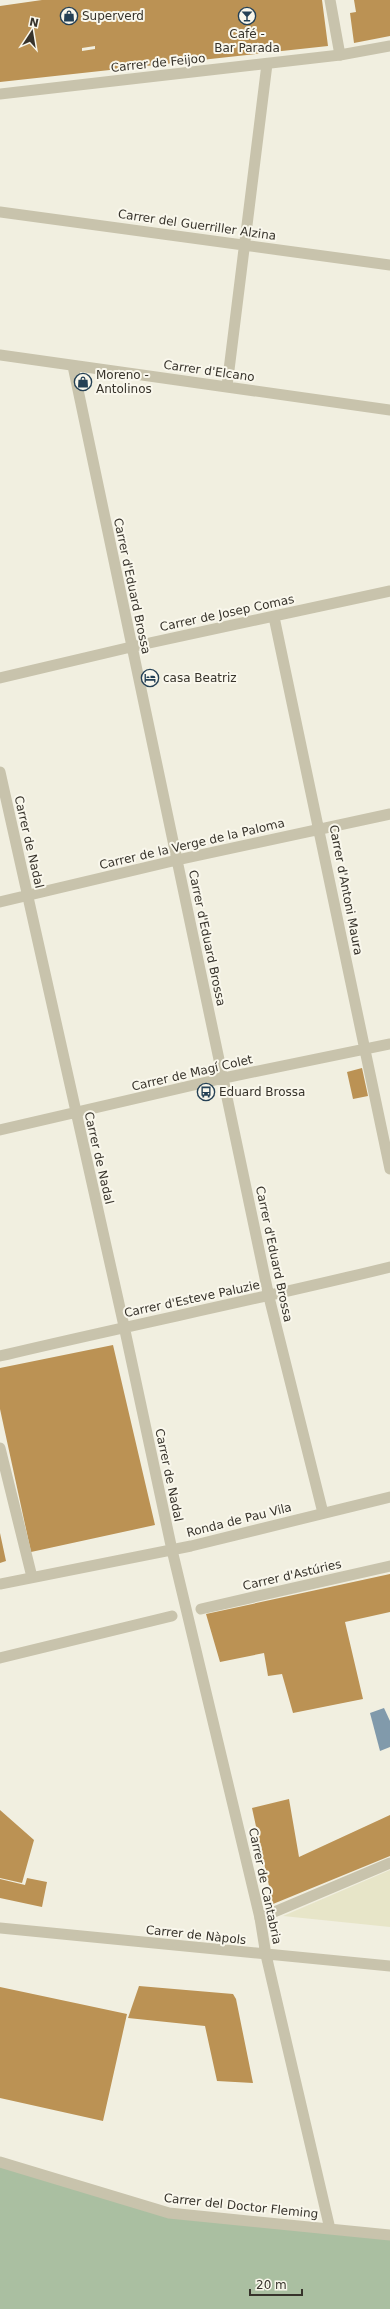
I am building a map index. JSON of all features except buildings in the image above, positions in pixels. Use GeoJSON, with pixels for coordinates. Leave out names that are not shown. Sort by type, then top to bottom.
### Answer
{"type":"FeatureCollection","features":[{"type":"Feature","properties":{"kind":"street"},"geometry":{"type":"LineString","coordinates":[[330,0],[340,55]]}},
{"type":"Feature","properties":{"kind":"street","name":"Carrer de Feijoo"},"geometry":{"type":"LineString","coordinates":[[0,94],[267,64],[340,55],[390,46]]}},
{"type":"Feature","properties":{"kind":"street"},"geometry":{"type":"LineString","coordinates":[[227,386],[267,64]]}},
{"type":"Feature","properties":{"kind":"street","name":"Carrer del Guerriller Alzina"},"geometry":{"type":"LineString","coordinates":[[0,212],[390,265]]}},
{"type":"Feature","properties":{"kind":"street","name":"Carrer d'Elcano"},"geometry":{"type":"LineString","coordinates":[[0,355],[390,410]]}},
{"type":"Feature","properties":{"kind":"street","name":"Carrer d'Eduard Brossa"},"geometry":{"type":"LineString","coordinates":[[73,366],[269,1297],[323,1513]]}},
{"type":"Feature","properties":{"kind":"street","name":"Carrer de Josep Comas"},"geometry":{"type":"LineString","coordinates":[[0,678],[131,647],[390,591]]}},
{"type":"Feature","properties":{"kind":"street","name":"Carrer d'Antoni Maura"},"geometry":{"type":"LineString","coordinates":[[274,617],[320,829],[364,1050],[390,1169]]}},
{"type":"Feature","properties":{"kind":"street","name":"Carrer de Nadal"},"geometry":{"type":"LineString","coordinates":[[0,772],[124,1326],[172,1550]]}},
{"type":"Feature","properties":{"kind":"street","name":"Carrer de la Verge de la Paloma"},"geometry":{"type":"LineString","coordinates":[[0,902],[177,860],[390,814]]}},
{"type":"Feature","properties":{"kind":"street","name":"Carrer de Magí Colet"},"geometry":{"type":"LineString","coordinates":[[0,1130],[224,1078],[390,1044]]}},
{"type":"Feature","properties":{"kind":"street","name":"Carrer d'Esteve Paluzie"},"geometry":{"type":"LineString","coordinates":[[0,1356],[124,1326],[269,1297],[390,1267]]}},
{"type":"Feature","properties":{"kind":"street"},"geometry":{"type":"LineString","coordinates":[[0,1448],[32,1577]]}},
{"type":"Feature","properties":{"kind":"street","name":"Ronda de Pau Vila"},"geometry":{"type":"LineString","coordinates":[[0,1584],[172,1550],[390,1497]]}},
{"type":"Feature","properties":{"kind":"street","name":"Carrer de Cantabria"},"geometry":{"type":"LineString","coordinates":[[172,1550],[260,1918],[266,1955],[330,2229]]}},
{"type":"Feature","properties":{"kind":"street","name":"Carrer d'Astúries"},"geometry":{"type":"LineString","coordinates":[[201,1609],[390,1566]]}},
{"type":"Feature","properties":{"kind":"street"},"geometry":{"type":"LineString","coordinates":[[0,1658],[172,1616]]}},
{"type":"Feature","properties":{"kind":"street"},"geometry":{"type":"LineString","coordinates":[[260,1918],[390,1863]]}},
{"type":"Feature","properties":{"kind":"street","name":"Carrer de Nàpols"},"geometry":{"type":"LineString","coordinates":[[0,1928],[390,1966]]}},
{"type":"Feature","properties":{"kind":"street","name":"Carrer del Doctor Fleming"},"geometry":{"type":"LineString","coordinates":[[0,2162],[169,2213],[390,2235]]}},
{"type":"Feature","properties":{"kind":"green space"},"geometry":{"type":"Polygon","coordinates":[[[0,2162],[169,2213],[390,2235],[390,2309],[0,2309],[0,2162]]]}},
{"type":"Feature","properties":{"kind":"shaded area"},"geometry":{"type":"Polygon","coordinates":[[[390,1870],[390,1927],[283,1916],[390,1870]]]}},
{"type":"Feature","properties":{"kind":"water"},"geometry":{"type":"Polygon","coordinates":[[[384,1708],[390,1721],[390,1747],[380,1751],[370,1713],[384,1708]]]}},
{"type":"Feature","properties":{"kind":"place","name":"Superverd"},"geometry":{"type":"Point","coordinates":[69,16]}},
{"type":"Feature","properties":{"kind":"place","name":"Café - Bar Parada"},"geometry":{"type":"Point","coordinates":[247,16]}},
{"type":"Feature","properties":{"kind":"place","name":"Moreno - Antolinos"},"geometry":{"type":"Point","coordinates":[83,382]}},
{"type":"Feature","properties":{"kind":"place","name":"casa Beatriz"},"geometry":{"type":"Point","coordinates":[150,678]}},
{"type":"Feature","properties":{"kind":"place","name":"Eduard Brossa"},"geometry":{"type":"Point","coordinates":[206,1092]}}]}
